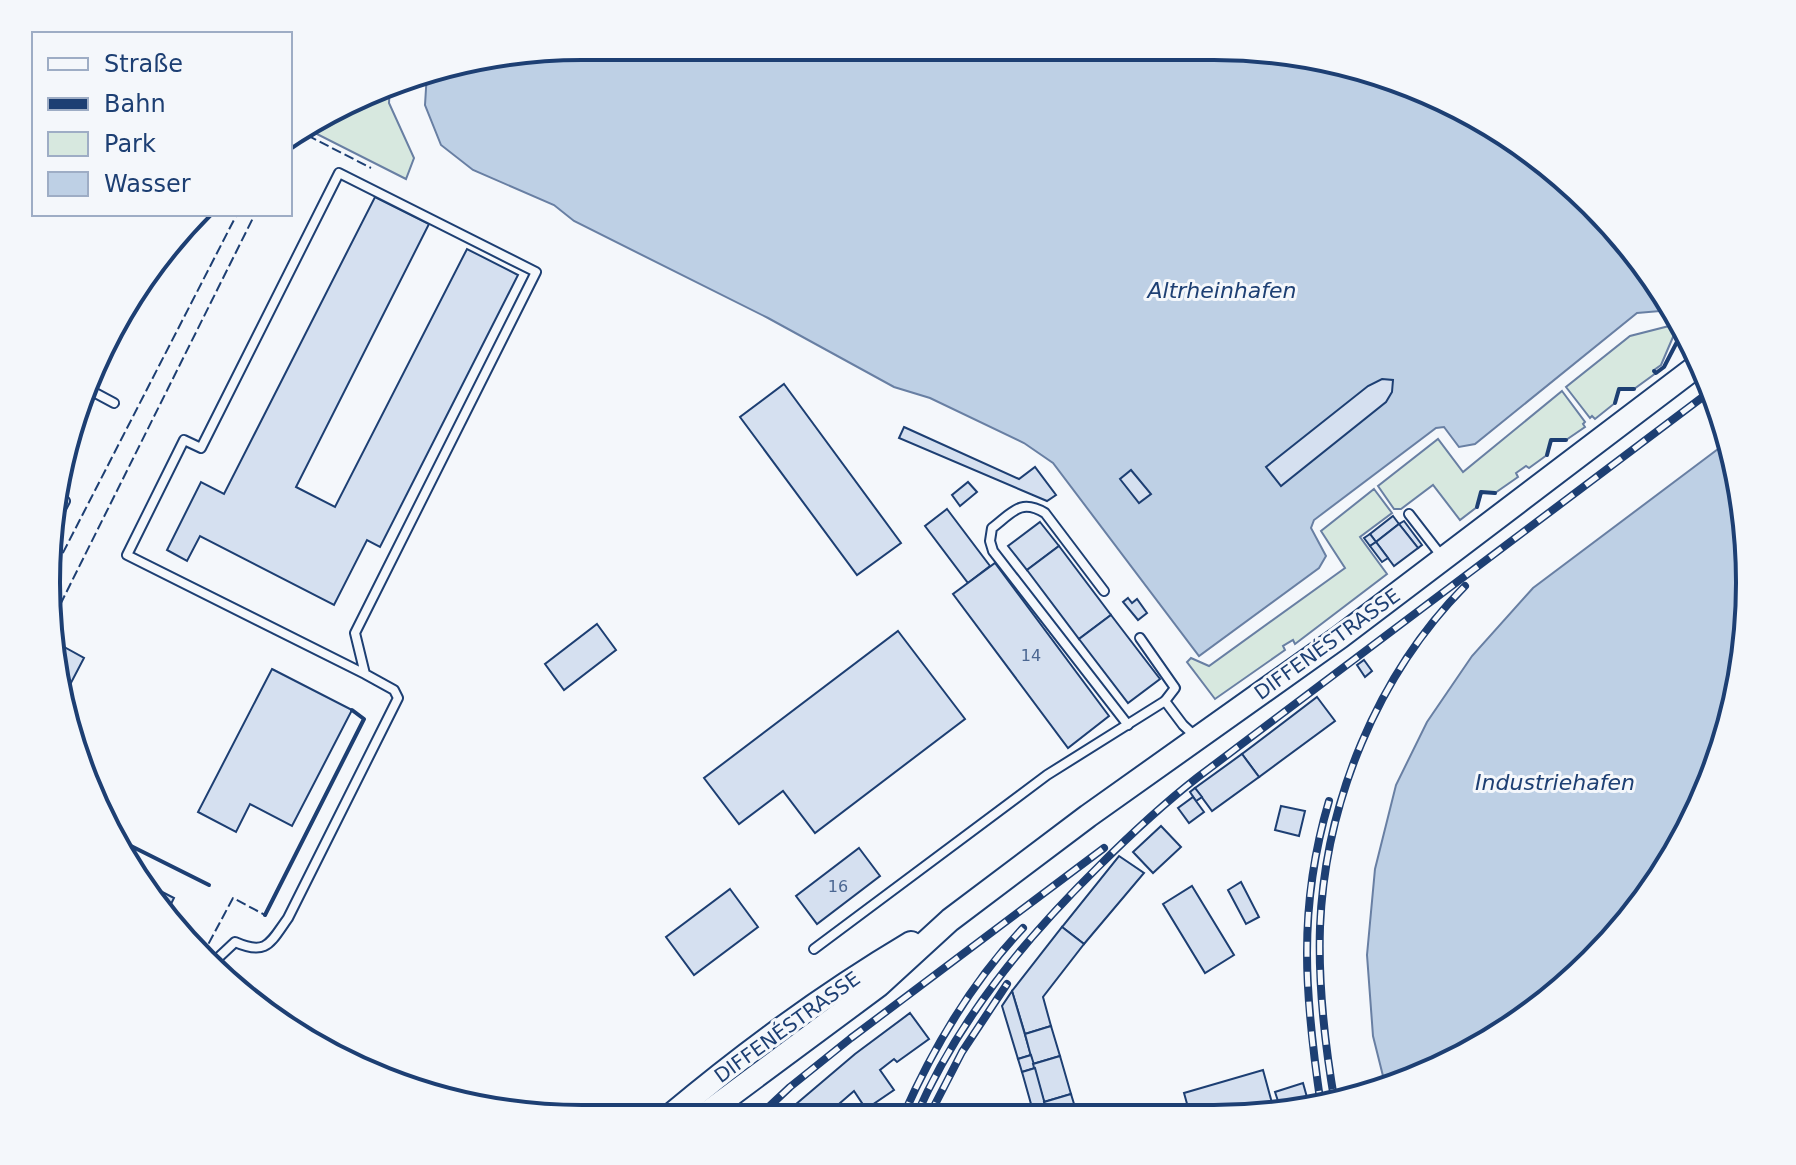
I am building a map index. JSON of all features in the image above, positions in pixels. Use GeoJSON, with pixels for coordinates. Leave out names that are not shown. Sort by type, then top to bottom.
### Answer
{"type":"FeatureCollection","features":[{"type":"Feature","properties":{"kind":"main road","name":"DIFFENÉSTRASSE"},"geometry":{"type":"LineString","coordinates":[[725,1105],[879,985],[950,920],[1088,816],[1340,637],[1691,371]]}},
{"type":"Feature","properties":{"kind":"main road","name":"DIFFENÉSTRASSE"},"geometry":{"type":"LineString","coordinates":[[688,1105],[789,1024],[872,966],[950,920]]}},
{"type":"Feature","properties":{"kind":"lane"},"geometry":{"type":"LineString","coordinates":[[219,957],[235,942],[253,950],[268,946],[288,918],[398,698],[394,690],[365,674],[127,555],[184,440],[201,448],[339,173],[536,272],[355,633],[365,674]]}},
{"type":"Feature","properties":{"kind":"lane"},"geometry":{"type":"LineString","coordinates":[[96,393],[114,403]]}},
{"type":"Feature","properties":{"kind":"lane"},"geometry":{"type":"LineString","coordinates":[[1104,591],[1045,513],[1033,505],[1020,506],[992,528],[990,541],[993,551],[1128,725]]}},
{"type":"Feature","properties":{"kind":"lane"},"geometry":{"type":"LineString","coordinates":[[1409,514],[1443,559]]}},
{"type":"Feature","properties":{"kind":"lane"},"geometry":{"type":"LineString","coordinates":[[814,949],[1047,775],[1165,701],[1175,688],[1140,638]]}},
{"type":"Feature","properties":{"kind":"lane"},"geometry":{"type":"LineString","coordinates":[[1165,701],[1197,738]]}},
{"type":"Feature","properties":{"kind":"green space"},"geometry":{"type":"Polygon","coordinates":[[[389,98],[414,158],[406,179],[316,133],[389,98]]]}},
{"type":"Feature","properties":{"kind":"green space"},"geometry":{"type":"Polygon","coordinates":[[[1669,326],[1674,337],[1661,365],[1654,370],[1656,373],[1634,389],[1619,389],[1615,403],[1595,419],[1590,418],[1566,387],[1630,336],[1669,326]]]}},
{"type":"Feature","properties":{"kind":"green space"},"geometry":{"type":"Polygon","coordinates":[[[1562,391],[1585,422],[1585,427],[1566,440],[1552,440],[1547,455],[1516,473],[1518,477],[1495,493],[1482,493],[1477,507],[1460,520],[1433,485],[1401,509],[1394,509],[1378,486],[1438,439],[1463,472],[1562,391]]]}},
{"type":"Feature","properties":{"kind":"green space"},"geometry":{"type":"Polygon","coordinates":[[[1374,489],[1392,513],[1360,537],[1387,574],[1295,644],[1293,640],[1283,646],[1285,650],[1215,699],[1187,662],[1191,658],[1209,666],[1345,568],[1321,531],[1374,489]]]}},
{"type":"Feature","properties":{"kind":"water","name":"Altrheinhafen"},"geometry":{"type":"Polygon","coordinates":[[[1214,60],[1282,64],[1349,78],[1413,100],[1445,114],[1504,148],[1583,213],[1628,264],[1660,311],[1637,313],[1475,444],[1459,447],[1444,427],[1436,428],[1314,520],[1311,528],[1326,556],[1319,568],[1199,656],[1053,463],[1024,443],[930,398],[894,387],[768,318],[574,221],[554,205],[473,170],[441,145],[425,105],[426,84],[481,70],[548,61],[1214,60]]]}},
{"type":"Feature","properties":{"kind":"water","name":"Industriehafen"},"geometry":{"type":"Polygon","coordinates":[[[1718,449],[1732,514],[1735,548],[1732,651],[1708,750],[1666,844],[1628,901],[1606,927],[1532,997],[1445,1051],[1383,1076],[1373,1036],[1367,955],[1375,869],[1396,785],[1427,722],[1472,656],[1533,588],[1718,449]]]}},
{"type":"Feature","properties":{"kind":"building"},"geometry":{"type":"Polygon","coordinates":[[[375,197],[429,224],[296,487],[335,507],[467,249],[518,275],[380,547],[367,540],[334,605],[200,536],[187,561],[167,550],[201,482],[224,494],[375,197]]]}},
{"type":"Feature","properties":{"kind":"building"},"geometry":{"type":"Polygon","coordinates":[[[1382,379],[1393,380],[1392,392],[1386,402],[1281,486],[1266,467],[1368,386],[1382,379]]]}},
{"type":"Feature","properties":{"kind":"building"},"geometry":{"type":"Polygon","coordinates":[[[784,384],[901,543],[857,575],[740,417],[784,384]]]}},
{"type":"Feature","properties":{"kind":"building"},"geometry":{"type":"Polygon","coordinates":[[[904,427],[1019,479],[1035,467],[1056,495],[1047,501],[899,438],[904,427]]]}},
{"type":"Feature","properties":{"kind":"building"},"geometry":{"type":"Polygon","coordinates":[[[1131,470],[1151,494],[1139,503],[1120,479],[1131,470]]]}},
{"type":"Feature","properties":{"kind":"building"},"geometry":{"type":"Polygon","coordinates":[[[968,482],[977,492],[960,506],[952,495],[968,482]]]}},
{"type":"Feature","properties":{"kind":"building"},"geometry":{"type":"Polygon","coordinates":[[[947,509],[990,566],[968,583],[925,526],[947,509]]]}},
{"type":"Feature","properties":{"kind":"building"},"geometry":{"type":"Polygon","coordinates":[[[1393,516],[1399,524],[1376,542],[1370,534],[1393,516]]]}},
{"type":"Feature","properties":{"kind":"building"},"geometry":{"type":"Polygon","coordinates":[[[1404,521],[1422,545],[1418,548],[1399,524],[1404,521]]]}},
{"type":"Feature","properties":{"kind":"building"},"geometry":{"type":"Polygon","coordinates":[[[1040,522],[1059,546],[1027,570],[1008,546],[1040,522]]]}},
{"type":"Feature","properties":{"kind":"building"},"geometry":{"type":"Polygon","coordinates":[[[1399,524],[1418,548],[1394,566],[1376,542],[1399,524]]]}},
{"type":"Feature","properties":{"kind":"building"},"geometry":{"type":"Polygon","coordinates":[[[1370,534],[1376,542],[1370,546],[1364,538],[1370,534]]]}},
{"type":"Feature","properties":{"kind":"building"},"geometry":{"type":"Polygon","coordinates":[[[1376,542],[1388,558],[1382,562],[1370,546],[1376,542]]]}},
{"type":"Feature","properties":{"kind":"building"},"geometry":{"type":"Polygon","coordinates":[[[1059,546],[1111,615],[1079,639],[1027,570],[1059,546]]]}},
{"type":"Feature","properties":{"kind":"building"},"geometry":{"type":"Polygon","coordinates":[[[995,563],[1109,716],[1068,748],[953,594],[995,563]]]}},
{"type":"Feature","properties":{"kind":"building"},"geometry":{"type":"Polygon","coordinates":[[[1128,598],[1132,603],[1137,599],[1147,613],[1138,620],[1123,602],[1128,598]]]}},
{"type":"Feature","properties":{"kind":"building"},"geometry":{"type":"Polygon","coordinates":[[[1111,615],[1160,679],[1128,703],[1079,639],[1111,615]]]}},
{"type":"Feature","properties":{"kind":"building"},"geometry":{"type":"Polygon","coordinates":[[[597,624],[616,650],[564,690],[545,664],[597,624]]]}},
{"type":"Feature","properties":{"kind":"building"},"geometry":{"type":"Polygon","coordinates":[[[898,631],[965,719],[815,833],[783,791],[739,824],[704,778],[898,631]]]}},
{"type":"Feature","properties":{"kind":"building"},"geometry":{"type":"Polygon","coordinates":[[[64,647],[84,658],[70,685],[64,647]]]}},
{"type":"Feature","properties":{"kind":"building"},"geometry":{"type":"Polygon","coordinates":[[[1364,660],[1372,671],[1365,677],[1357,665],[1364,660]]]}},
{"type":"Feature","properties":{"kind":"building"},"geometry":{"type":"Polygon","coordinates":[[[272,669],[352,710],[292,826],[250,804],[236,832],[198,812],[272,669]]]}},
{"type":"Feature","properties":{"kind":"building"},"geometry":{"type":"Polygon","coordinates":[[[1317,697],[1335,721],[1259,777],[1242,754],[1317,697]]]}},
{"type":"Feature","properties":{"kind":"building"},"geometry":{"type":"Polygon","coordinates":[[[1242,754],[1259,777],[1212,811],[1195,788],[1242,754]]]}},
{"type":"Feature","properties":{"kind":"building"},"geometry":{"type":"Polygon","coordinates":[[[1195,788],[1202,797],[1196,801],[1190,792],[1195,788]]]}},
{"type":"Feature","properties":{"kind":"building"},"geometry":{"type":"Polygon","coordinates":[[[1193,797],[1204,812],[1189,823],[1178,808],[1193,797]]]}},
{"type":"Feature","properties":{"kind":"building"},"geometry":{"type":"Polygon","coordinates":[[[1281,806],[1305,811],[1299,836],[1275,830],[1281,806]]]}},
{"type":"Feature","properties":{"kind":"building"},"geometry":{"type":"Polygon","coordinates":[[[1161,826],[1181,847],[1153,873],[1133,852],[1161,826]]]}},
{"type":"Feature","properties":{"kind":"building"},"geometry":{"type":"Polygon","coordinates":[[[859,848],[880,876],[817,924],[796,896],[859,848]]]}},
{"type":"Feature","properties":{"kind":"building"},"geometry":{"type":"Polygon","coordinates":[[[1119,856],[1144,873],[1084,944],[1062,927],[1119,856]]]}},
{"type":"Feature","properties":{"kind":"building"},"geometry":{"type":"Polygon","coordinates":[[[1241,882],[1259,917],[1246,924],[1228,890],[1241,882]]]}},
{"type":"Feature","properties":{"kind":"building"},"geometry":{"type":"Polygon","coordinates":[[[1192,886],[1234,955],[1205,973],[1163,904],[1192,886]]]}},
{"type":"Feature","properties":{"kind":"building"},"geometry":{"type":"Polygon","coordinates":[[[730,889],[758,927],[694,975],[666,937],[730,889]]]}},
{"type":"Feature","properties":{"kind":"building"},"geometry":{"type":"Polygon","coordinates":[[[161,891],[174,898],[171,904],[161,891]]]}},
{"type":"Feature","properties":{"kind":"building"},"geometry":{"type":"Polygon","coordinates":[[[1062,927],[1084,944],[1043,997],[1051,1026],[1025,1034],[1012,991],[1062,927]]]}},
{"type":"Feature","properties":{"kind":"building"},"geometry":{"type":"Polygon","coordinates":[[[1012,991],[1031,1055],[1018,1059],[1002,1006],[1012,991]]]}},
{"type":"Feature","properties":{"kind":"building"},"geometry":{"type":"Polygon","coordinates":[[[910,1013],[929,1039],[880,1070],[894,1090],[872,1105],[863,1105],[854,1091],[838,1105],[795,1105],[910,1013]]]}},
{"type":"Feature","properties":{"kind":"building"},"geometry":{"type":"Polygon","coordinates":[[[1051,1026],[1060,1056],[1033,1064],[1025,1034],[1051,1026]]]}},
{"type":"Feature","properties":{"kind":"building"},"geometry":{"type":"Polygon","coordinates":[[[1031,1055],[1035,1068],[1022,1072],[1018,1059],[1031,1055]]]}},
{"type":"Feature","properties":{"kind":"building"},"geometry":{"type":"Polygon","coordinates":[[[1060,1056],[1071,1094],[1044,1102],[1033,1064],[1060,1056]]]}},
{"type":"Feature","properties":{"kind":"building"},"geometry":{"type":"Polygon","coordinates":[[[1035,1068],[1045,1105],[1031,1105],[1022,1072],[1035,1068]]]}},
{"type":"Feature","properties":{"kind":"building"},"geometry":{"type":"Polygon","coordinates":[[[1263,1070],[1272,1102],[1187,1105],[1184,1093],[1263,1070]]]}},
{"type":"Feature","properties":{"kind":"building"},"geometry":{"type":"Polygon","coordinates":[[[1303,1083],[1307,1096],[1276,1101],[1275,1092],[1303,1083]]]}},
{"type":"Feature","properties":{"kind":"building"},"geometry":{"type":"Polygon","coordinates":[[[1071,1094],[1074,1105],[1045,1105],[1044,1102],[1071,1094]]]}},
{"type":"Feature","properties":{"kind":"railway"},"geometry":{"type":"LineString","coordinates":[[921,1105],[952,1047],[995,983],[1044,923],[1146,820],[1198,777],[1702,398]]}},
{"type":"Feature","properties":{"kind":"railway"},"geometry":{"type":"LineString","coordinates":[[1333,1091],[1320,971],[1324,880],[1332,834],[1361,743],[1382,700],[1406,659],[1465,586]]}},
{"type":"Feature","properties":{"kind":"railway"},"geometry":{"type":"LineString","coordinates":[[1319,1094],[1308,990],[1308,916],[1312,879],[1329,801]]}},
{"type":"Feature","properties":{"kind":"railway"},"geometry":{"type":"LineString","coordinates":[[771,1105],[851,1038],[1104,848]]}},
{"type":"Feature","properties":{"kind":"railway"},"geometry":{"type":"LineString","coordinates":[[908,1105],[955,1017],[987,971],[1023,928]]}},
{"type":"Feature","properties":{"kind":"railway"},"geometry":{"type":"LineString","coordinates":[[935,1105],[962,1052],[1007,984]]}},
{"type":"Feature","properties":{"kind":"fence"},"geometry":{"type":"LineString","coordinates":[[310,137],[371,168]]}},
{"type":"Feature","properties":{"kind":"fence"},"geometry":{"type":"LineString","coordinates":[[61,557],[236,216]]}},
{"type":"Feature","properties":{"kind":"fence"},"geometry":{"type":"LineString","coordinates":[[61,604],[254,216]]}},
{"type":"Feature","properties":{"kind":"fence"},"geometry":{"type":"LineString","coordinates":[[207,946],[233,898],[265,915]]}},
{"type":"Feature","properties":{"kind":"wall"},"geometry":{"type":"LineString","coordinates":[[1654,371],[1656,373],[1664,367],[1677,342]]}},
{"type":"Feature","properties":{"kind":"wall"},"geometry":{"type":"LineString","coordinates":[[1615,403],[1619,389],[1634,389]]}},
{"type":"Feature","properties":{"kind":"wall"},"geometry":{"type":"LineString","coordinates":[[1547,455],[1551,440],[1566,440]]}},
{"type":"Feature","properties":{"kind":"wall"},"geometry":{"type":"LineString","coordinates":[[1477,507],[1481,492],[1495,493]]}},
{"type":"Feature","properties":{"kind":"wall"},"geometry":{"type":"LineString","coordinates":[[265,915],[364,719],[352,710]]}},
{"type":"Feature","properties":{"kind":"wall"},"geometry":{"type":"LineString","coordinates":[[131,846],[209,885]]}}]}
